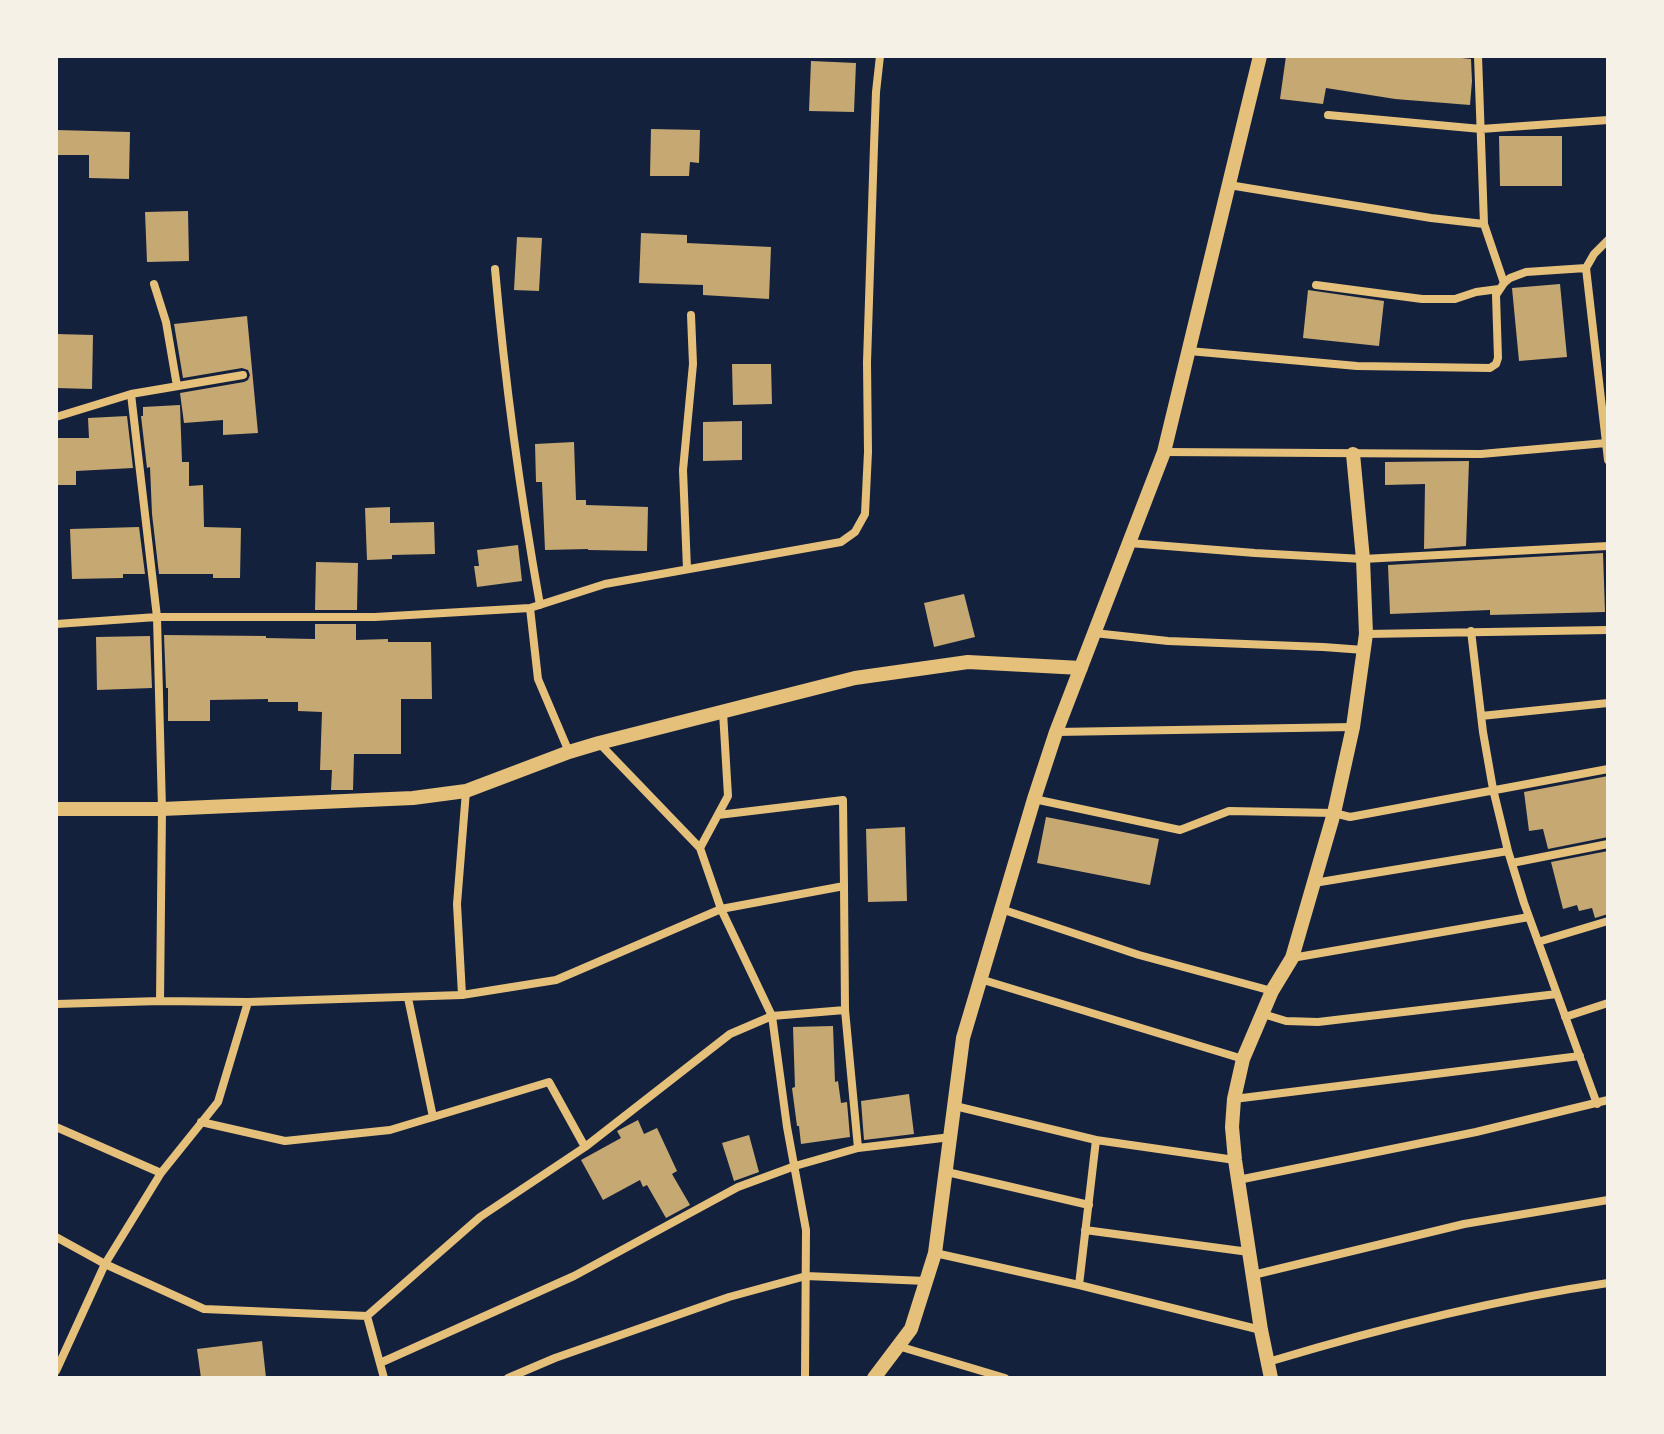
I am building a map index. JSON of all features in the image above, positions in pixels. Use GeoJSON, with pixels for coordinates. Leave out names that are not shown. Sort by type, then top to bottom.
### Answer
{"type":"FeatureCollection","features":[{"type":"Feature","properties":{"kind":"street"},"geometry":{"type":"LineString","coordinates":[[56,624],[157,617],[375,617],[535,606],[605,584],[841,542],[855,532],[865,514],[874,146],[880,56]]}},
{"type":"Feature","properties":{"kind":"street"},"geometry":{"type":"LineString","coordinates":[[874,1378],[911,1329],[935,1253],[963,1038],[1056,732],[1164,452],[1260,56]]}},
{"type":"Feature","properties":{"kind":"street"},"geometry":{"type":"LineString","coordinates":[[1478,56],[1484,224],[1502,286]]}},
{"type":"Feature","properties":{"kind":"street"},"geometry":{"type":"LineString","coordinates":[[1328,115],[1481,129],[1608,120]]}},
{"type":"Feature","properties":{"kind":"street"},"geometry":{"type":"LineString","coordinates":[[1229,185],[1484,224]]}},
{"type":"Feature","properties":{"kind":"street"},"geometry":{"type":"LineString","coordinates":[[1608,240],[1586,268],[1608,460]]}},
{"type":"Feature","properties":{"kind":"street"},"geometry":{"type":"LineString","coordinates":[[1189,351],[1357,366],[1490,368],[1498,358],[1496,295],[1502,286],[1510,278],[1526,272],[1586,268]]}},
{"type":"Feature","properties":{"kind":"street"},"geometry":{"type":"LineString","coordinates":[[495,269],[535,606],[538,679],[569,752]]}},
{"type":"Feature","properties":{"kind":"street"},"geometry":{"type":"LineString","coordinates":[[154,284],[166,322],[177,386]]}},
{"type":"Feature","properties":{"kind":"street"},"geometry":{"type":"LineString","coordinates":[[1316,285],[1422,299],[1455,299],[1502,286]]}},
{"type":"Feature","properties":{"kind":"street"},"geometry":{"type":"LineString","coordinates":[[687,569],[683,470],[693,364],[691,315]]}},
{"type":"Feature","properties":{"kind":"street"},"geometry":{"type":"LineString","coordinates":[[56,417],[131,394],[243,375]]}},
{"type":"Feature","properties":{"kind":"street"},"geometry":{"type":"LineString","coordinates":[[131,394],[157,617],[162,809],[160,1001]]}},
{"type":"Feature","properties":{"kind":"street"},"geometry":{"type":"LineString","coordinates":[[1164,452],[1481,454],[1606,443]]}},
{"type":"Feature","properties":{"kind":"street"},"geometry":{"type":"LineString","coordinates":[[1271,1378],[1235,1160],[1232,1127],[1234,1099],[1243,1059],[1272,991],[1292,958],[1334,813],[1353,727],[1366,634],[1363,559],[1353,454]]}},
{"type":"Feature","properties":{"kind":"street"},"geometry":{"type":"LineString","coordinates":[[1129,543],[1363,559],[1608,546]]}},
{"type":"Feature","properties":{"kind":"street"},"geometry":{"type":"LineString","coordinates":[[1366,634],[1608,630]]}},
{"type":"Feature","properties":{"kind":"street"},"geometry":{"type":"LineString","coordinates":[[1471,631],[1493,789],[1508,851],[1597,1104]]}},
{"type":"Feature","properties":{"kind":"street"},"geometry":{"type":"LineString","coordinates":[[1093,633],[1168,641],[1364,650]]}},
{"type":"Feature","properties":{"kind":"street"},"geometry":{"type":"LineString","coordinates":[[56,809],[162,809],[413,798],[466,791],[599,743],[855,678],[968,662],[1081,668]]}},
{"type":"Feature","properties":{"kind":"street"},"geometry":{"type":"LineString","coordinates":[[1481,716],[1608,703]]}},
{"type":"Feature","properties":{"kind":"street"},"geometry":{"type":"LineString","coordinates":[[700,848],[728,796],[723,712]]}},
{"type":"Feature","properties":{"kind":"street"},"geometry":{"type":"LineString","coordinates":[[1056,732],[1353,727]]}},
{"type":"Feature","properties":{"kind":"street"},"geometry":{"type":"LineString","coordinates":[[599,743],[700,848],[721,909],[772,1016],[787,1127],[806,1230],[805,1378]]}},
{"type":"Feature","properties":{"kind":"street"},"geometry":{"type":"LineString","coordinates":[[1034,799],[1180,830],[1229,811],[1334,813],[1350,817],[1608,769]]}},
{"type":"Feature","properties":{"kind":"street"},"geometry":{"type":"LineString","coordinates":[[462,995],[457,904],[466,791]]}},
{"type":"Feature","properties":{"kind":"street"},"geometry":{"type":"LineString","coordinates":[[718,815],[843,800],[845,1010],[858,1148]]}},
{"type":"Feature","properties":{"kind":"street"},"geometry":{"type":"LineString","coordinates":[[1512,863],[1608,844]]}},
{"type":"Feature","properties":{"kind":"street"},"geometry":{"type":"LineString","coordinates":[[1314,883],[1508,851]]}},
{"type":"Feature","properties":{"kind":"street"},"geometry":{"type":"LineString","coordinates":[[56,1004],[462,995],[556,980],[721,909],[844,886]]}},
{"type":"Feature","properties":{"kind":"street"},"geometry":{"type":"LineString","coordinates":[[1001,909],[1139,955],[1272,991]]}},
{"type":"Feature","properties":{"kind":"street"},"geometry":{"type":"LineString","coordinates":[[1292,958],[1529,917]]}},
{"type":"Feature","properties":{"kind":"street"},"geometry":{"type":"LineString","coordinates":[[1538,942],[1608,921]]}},
{"type":"Feature","properties":{"kind":"street"},"geometry":{"type":"LineString","coordinates":[[980,979],[1243,1059]]}},
{"type":"Feature","properties":{"kind":"street"},"geometry":{"type":"LineString","coordinates":[[1263,1014],[1286,1021],[1318,1022],[1557,994]]}},
{"type":"Feature","properties":{"kind":"street"},"geometry":{"type":"LineString","coordinates":[[408,998],[433,1117]]}},
{"type":"Feature","properties":{"kind":"street"},"geometry":{"type":"LineString","coordinates":[[56,1371],[105,1264],[161,1173],[218,1102],[248,1002]]}},
{"type":"Feature","properties":{"kind":"street"},"geometry":{"type":"LineString","coordinates":[[1565,1017],[1608,1003]]}},
{"type":"Feature","properties":{"kind":"street"},"geometry":{"type":"LineString","coordinates":[[56,1237],[105,1264],[204,1309],[367,1316],[480,1217],[585,1147],[730,1034],[772,1016],[845,1010]]}},
{"type":"Feature","properties":{"kind":"street"},"geometry":{"type":"LineString","coordinates":[[1234,1099],[1580,1056]]}},
{"type":"Feature","properties":{"kind":"street"},"geometry":{"type":"LineString","coordinates":[[201,1122],[285,1141],[390,1130],[549,1082],[585,1147]]}},
{"type":"Feature","properties":{"kind":"street"},"geometry":{"type":"LineString","coordinates":[[1238,1180],[1476,1132],[1608,1100]]}},
{"type":"Feature","properties":{"kind":"street"},"geometry":{"type":"LineString","coordinates":[[955,1106],[1096,1140],[1235,1160]]}},
{"type":"Feature","properties":{"kind":"street"},"geometry":{"type":"LineString","coordinates":[[56,1127],[161,1173]]}},
{"type":"Feature","properties":{"kind":"street"},"geometry":{"type":"LineString","coordinates":[[380,1363],[574,1276],[738,1187],[858,1148],[951,1137]]}},
{"type":"Feature","properties":{"kind":"street"},"geometry":{"type":"LineString","coordinates":[[1079,1285],[1096,1140]]}},
{"type":"Feature","properties":{"kind":"street"},"geometry":{"type":"LineString","coordinates":[[947,1172],[1089,1205]]}},
{"type":"Feature","properties":{"kind":"street"},"geometry":{"type":"LineString","coordinates":[[1253,1275],[1464,1224],[1608,1200]]}},
{"type":"Feature","properties":{"kind":"street"},"geometry":{"type":"LineString","coordinates":[[1085,1230],[1249,1252]]}},
{"type":"Feature","properties":{"kind":"street"},"geometry":{"type":"LineString","coordinates":[[935,1253],[1261,1330]]}},
{"type":"Feature","properties":{"kind":"street"},"geometry":{"type":"LineString","coordinates":[[508,1378],[555,1358],[729,1297],[806,1276],[926,1281]]}},
{"type":"Feature","properties":{"kind":"street"},"geometry":{"type":"LineString","coordinates":[[1268,1362],[1430,1317],[1608,1283]]}},
{"type":"Feature","properties":{"kind":"street"},"geometry":{"type":"LineString","coordinates":[[367,1316],[384,1378]]}},
{"type":"Feature","properties":{"kind":"street"},"geometry":{"type":"LineString","coordinates":[[898,1346],[1005,1378]]}},
{"type":"Feature","properties":{"kind":"building"},"geometry":{"type":"Polygon","coordinates":[[[1286,56],[1443,56],[1471,59],[1470,105],[1395,99],[1326,88],[1323,104],[1280,99],[1286,56]]]}},
{"type":"Feature","properties":{"kind":"building"},"geometry":{"type":"Polygon","coordinates":[[[811,61],[856,63],[854,112],[809,111],[811,61]]]}},
{"type":"Feature","properties":{"kind":"building"},"geometry":{"type":"Polygon","coordinates":[[[651,129],[700,130],[699,163],[690,162],[689,176],[650,176],[651,129]]]}},
{"type":"Feature","properties":{"kind":"building"},"geometry":{"type":"Polygon","coordinates":[[[56,130],[130,132],[129,179],[89,178],[89,155],[56,155],[56,130]]]}},
{"type":"Feature","properties":{"kind":"building"},"geometry":{"type":"Polygon","coordinates":[[[1499,136],[1562,136],[1562,186],[1500,186],[1499,136]]]}},
{"type":"Feature","properties":{"kind":"building"},"geometry":{"type":"Polygon","coordinates":[[[188,211],[189,261],[147,262],[145,212],[188,211]]]}},
{"type":"Feature","properties":{"kind":"building"},"geometry":{"type":"Polygon","coordinates":[[[641,233],[687,235],[687,243],[771,247],[769,299],[703,295],[703,285],[639,283],[641,233]]]}},
{"type":"Feature","properties":{"kind":"building"},"geometry":{"type":"Polygon","coordinates":[[[517,237],[542,238],[539,291],[514,290],[517,237]]]}},
{"type":"Feature","properties":{"kind":"building"},"geometry":{"type":"Polygon","coordinates":[[[1560,284],[1567,357],[1519,361],[1512,288],[1560,284]]]}},
{"type":"Feature","properties":{"kind":"building"},"geometry":{"type":"Polygon","coordinates":[[[1308,290],[1384,301],[1379,346],[1303,338],[1308,290]]]}},
{"type":"Feature","properties":{"kind":"building"},"geometry":{"type":"Polygon","coordinates":[[[247,316],[258,433],[223,435],[223,420],[184,423],[180,393],[244,382],[250,375],[248,370],[242,368],[183,378],[174,324],[247,316]]]}},
{"type":"Feature","properties":{"kind":"building"},"geometry":{"type":"Polygon","coordinates":[[[56,334],[93,335],[92,389],[56,388],[56,334]]]}},
{"type":"Feature","properties":{"kind":"building"},"geometry":{"type":"Polygon","coordinates":[[[732,364],[771,364],[772,404],[733,405],[732,364]]]}},
{"type":"Feature","properties":{"kind":"building"},"geometry":{"type":"Polygon","coordinates":[[[180,405],[182,462],[189,462],[189,486],[203,485],[204,527],[241,528],[240,578],[213,578],[213,574],[159,574],[150,467],[147,468],[141,416],[143,407],[180,405]]]}},
{"type":"Feature","properties":{"kind":"building"},"geometry":{"type":"Polygon","coordinates":[[[127,416],[133,468],[76,471],[76,485],[56,485],[56,438],[89,438],[88,418],[127,416]]]}},
{"type":"Feature","properties":{"kind":"building"},"geometry":{"type":"Polygon","coordinates":[[[742,421],[742,460],[703,461],[703,422],[742,421]]]}},
{"type":"Feature","properties":{"kind":"building"},"geometry":{"type":"Polygon","coordinates":[[[574,442],[576,500],[586,500],[586,505],[648,507],[647,551],[545,550],[542,482],[536,482],[535,444],[574,442]]]}},
{"type":"Feature","properties":{"kind":"building"},"geometry":{"type":"Polygon","coordinates":[[[1469,461],[1466,546],[1424,549],[1425,484],[1385,485],[1385,462],[1469,461]]]}},
{"type":"Feature","properties":{"kind":"building"},"geometry":{"type":"Polygon","coordinates":[[[390,507],[390,523],[434,522],[435,554],[392,555],[392,559],[367,560],[365,508],[390,507]]]}},
{"type":"Feature","properties":{"kind":"building"},"geometry":{"type":"Polygon","coordinates":[[[139,527],[145,574],[123,574],[123,578],[72,579],[70,529],[139,527]]]}},
{"type":"Feature","properties":{"kind":"building"},"geometry":{"type":"Polygon","coordinates":[[[518,545],[522,581],[477,587],[474,566],[479,566],[477,550],[518,545]]]}},
{"type":"Feature","properties":{"kind":"building"},"geometry":{"type":"Polygon","coordinates":[[[1603,553],[1605,612],[1490,615],[1490,610],[1390,614],[1388,565],[1603,553]]]}},
{"type":"Feature","properties":{"kind":"building"},"geometry":{"type":"Polygon","coordinates":[[[316,562],[358,563],[357,610],[315,610],[316,562]]]}},
{"type":"Feature","properties":{"kind":"building"},"geometry":{"type":"Polygon","coordinates":[[[964,594],[975,637],[934,647],[924,603],[964,594]]]}},
{"type":"Feature","properties":{"kind":"building"},"geometry":{"type":"Polygon","coordinates":[[[315,624],[356,624],[356,640],[431,642],[432,699],[401,699],[401,754],[354,754],[353,790],[331,790],[332,770],[320,770],[322,712],[298,711],[298,702],[210,700],[210,721],[168,721],[164,635],[315,639],[315,624]]]}},
{"type":"Feature","properties":{"kind":"building"},"geometry":{"type":"Polygon","coordinates":[[[150,636],[152,688],[97,690],[96,637],[150,636]]]}},
{"type":"Feature","properties":{"kind":"building"},"geometry":{"type":"Polygon","coordinates":[[[1608,776],[1608,837],[1548,849],[1543,829],[1529,831],[1524,792],[1608,776]]]}},
{"type":"Feature","properties":{"kind":"building"},"geometry":{"type":"Polygon","coordinates":[[[1046,817],[1159,839],[1150,885],[1037,863],[1046,817]]]}},
{"type":"Feature","properties":{"kind":"building"},"geometry":{"type":"Polygon","coordinates":[[[905,827],[907,901],[868,902],[866,829],[905,827]]]}},
{"type":"Feature","properties":{"kind":"building"},"geometry":{"type":"Polygon","coordinates":[[[1608,851],[1608,914],[1595,918],[1592,908],[1579,911],[1577,905],[1563,909],[1551,862],[1608,851]]]}},
{"type":"Feature","properties":{"kind":"building"},"geometry":{"type":"Polygon","coordinates":[[[833,1026],[835,1082],[838,1081],[841,1103],[847,1102],[850,1137],[801,1144],[792,1088],[795,1087],[793,1027],[833,1026]]]}},
{"type":"Feature","properties":{"kind":"building"},"geometry":{"type":"Polygon","coordinates":[[[909,1094],[914,1134],[864,1140],[861,1101],[909,1094]]]}},
{"type":"Feature","properties":{"kind":"building"},"geometry":{"type":"Polygon","coordinates":[[[638,1120],[644,1134],[657,1128],[677,1171],[672,1174],[690,1205],[666,1218],[647,1185],[643,1187],[640,1180],[603,1200],[581,1160],[621,1138],[617,1131],[638,1120]]]}},
{"type":"Feature","properties":{"kind":"building"},"geometry":{"type":"Polygon","coordinates":[[[749,1135],[759,1172],[734,1181],[722,1143],[749,1135]]]}},
{"type":"Feature","properties":{"kind":"building"},"geometry":{"type":"Polygon","coordinates":[[[262,1341],[266,1378],[201,1378],[197,1349],[262,1341]]]}}]}
